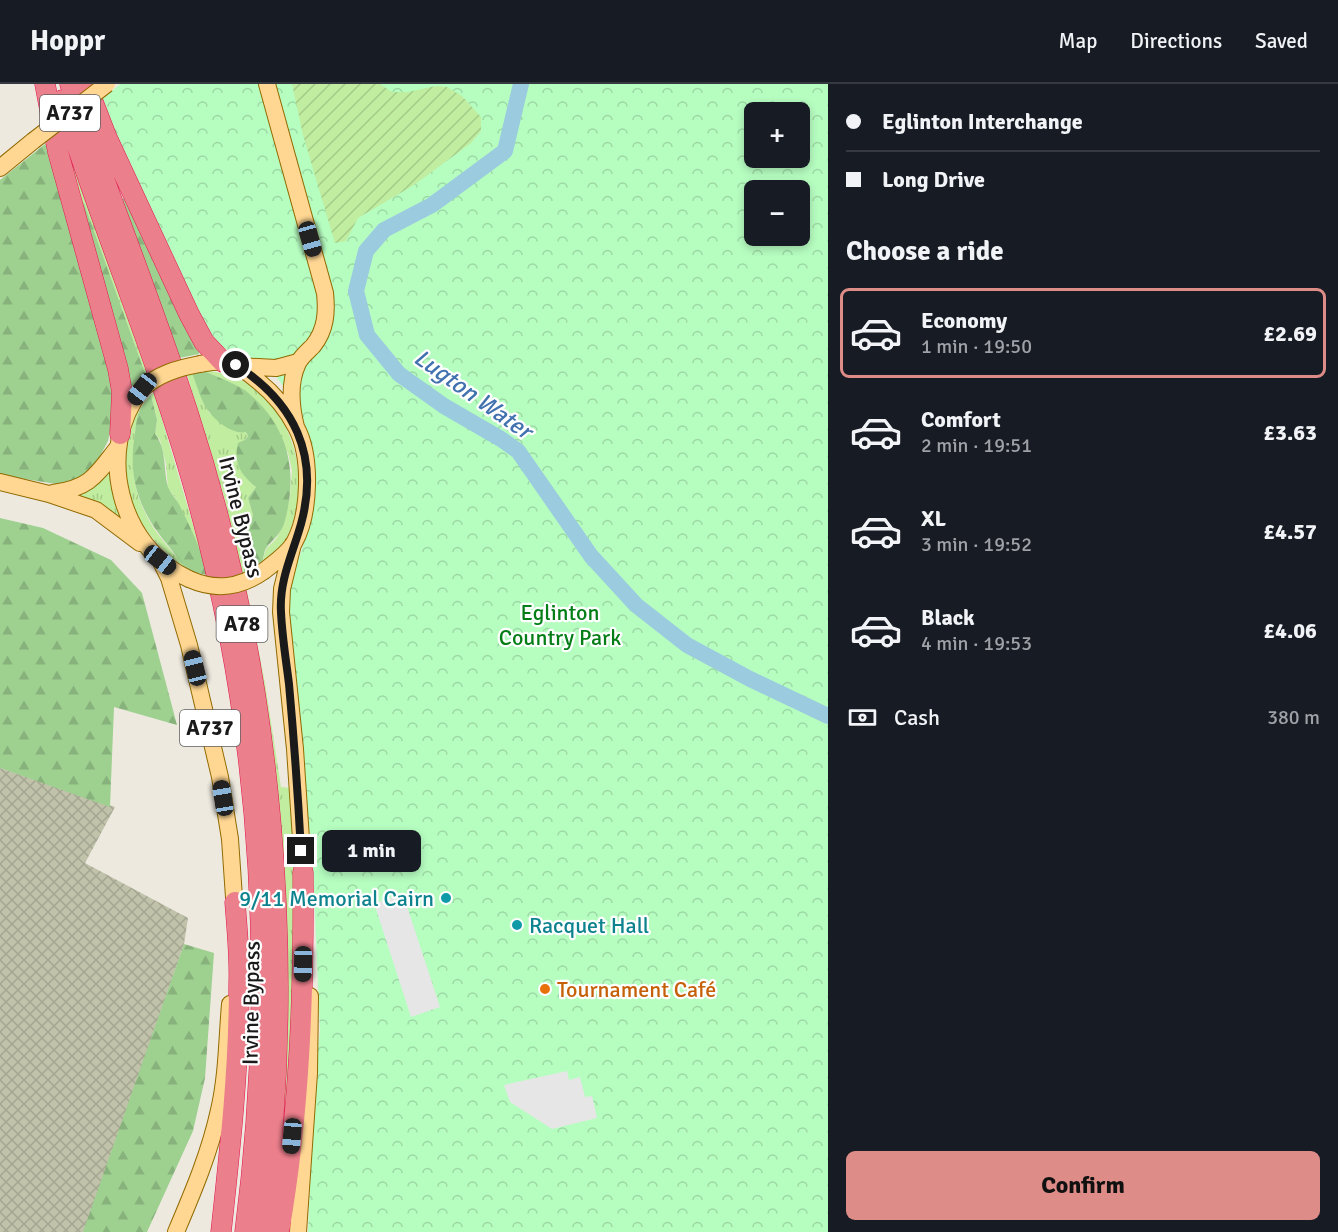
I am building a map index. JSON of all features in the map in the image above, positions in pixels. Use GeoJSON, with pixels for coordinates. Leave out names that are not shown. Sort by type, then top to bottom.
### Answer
{"type":"FeatureCollection","features":[{"type":"Feature","properties":{"kind":"highway"},"geometry":{"type":"LineString","coordinates":[[86,84],[107,138],[189,314],[204,342],[229,364]]}},
{"type":"Feature","properties":{"kind":"highway"},"geometry":{"type":"LineString","coordinates":[[58,85],[58,153],[118,369],[122,392],[119,440]]}},
{"type":"Feature","properties":{"kind":"highway","name":"Irvine Bypass"},"geometry":{"type":"LineString","coordinates":[[58,85],[80,159],[178,431],[201,510],[222,600],[243,714],[255,817],[263,950],[258,1107],[245,1232]]}},
{"type":"Feature","properties":{"kind":"highway","name":"Irvine Bypass"},"geometry":{"type":"LineString","coordinates":[[58,85],[188,413],[224,539],[248,656],[269,802],[276,913],[278,1017],[268,1189],[262,1232]]}},
{"type":"Feature","properties":{"kind":"highway"},"geometry":{"type":"LineString","coordinates":[[279,1232],[289,1177],[299,1064],[302,1009],[303,872]]}},
{"type":"Feature","properties":{"kind":"highway"},"geometry":{"type":"LineString","coordinates":[[221,1232],[238,1041],[239,982],[235,902]]}},
{"type":"Feature","properties":{"kind":"main road","name":"A737"},"geometry":{"type":"LineString","coordinates":[[0,168],[107,84]]}},
{"type":"Feature","properties":{"kind":"main road"},"geometry":{"type":"LineString","coordinates":[[267,84],[325,293],[325,318],[317,341],[302,358],[291,394],[292,410],[306,464],[307,488],[301,524],[293,544],[282,589],[281,612],[295,749],[310,976],[311,1028],[298,1232]]}},
{"type":"Feature","properties":{"kind":"main road"},"geometry":{"type":"LineString","coordinates":[[155,555],[128,514],[116,465],[119,440],[133,401],[149,382],[172,370],[200,364],[276,368],[302,358]]}},
{"type":"Feature","properties":{"kind":"main road"},"geometry":{"type":"LineString","coordinates":[[229,364],[266,387],[297,427]]}},
{"type":"Feature","properties":{"kind":"main road"},"geometry":{"type":"LineString","coordinates":[[49,494],[70,491],[89,482],[119,440]]}},
{"type":"Feature","properties":{"kind":"main road"},"geometry":{"type":"LineString","coordinates":[[0,482],[49,494],[96,510],[180,574],[208,586],[225,587],[248,580],[264,571],[293,544]]}},
{"type":"Feature","properties":{"kind":"main road","name":"A737"},"geometry":{"type":"LineString","coordinates":[[155,555],[172,589],[206,713],[230,839],[235,902]]}},
{"type":"Feature","properties":{"kind":"main road"},"geometry":{"type":"LineString","coordinates":[[176,1232],[196,1185],[219,1109],[224,1079],[233,967],[235,902]]}},
{"type":"Feature","properties":{"kind":"shaded area"},"geometry":{"type":"Polygon","coordinates":[[[0,768],[115,807],[85,863],[188,918],[184,944],[85,1232],[0,1232],[0,768]]]}},
{"type":"Feature","properties":{"kind":"shaded area"},"geometry":{"type":"Polygon","coordinates":[[[403,894],[440,1007],[411,1017],[374,903],[403,894]]]}},
{"type":"Feature","properties":{"kind":"shaded area"},"geometry":{"type":"Polygon","coordinates":[[[567,1071],[569,1080],[580,1077],[585,1097],[592,1096],[597,1118],[552,1129],[510,1102],[504,1085],[567,1071]]]}},
{"type":"Feature","properties":{"kind":"green space","name":"Eglinton Country Park"},"geometry":{"type":"Polygon","coordinates":[[[120,84],[828,84],[828,1232],[308,1232],[314,1084],[320,1031],[313,872],[288,594],[310,523],[313,461],[302,413],[278,379],[253,358],[219,347],[206,334],[99,102],[120,84]]]}},
{"type":"Feature","properties":{"kind":"green space"},"geometry":{"type":"Polygon","coordinates":[[[292,84],[380,84],[392,92],[408,92],[436,86],[447,87],[462,96],[481,117],[481,131],[471,143],[414,185],[358,218],[346,241],[335,243],[303,135],[292,84]]]}},
{"type":"Feature","properties":{"kind":"green space"},"geometry":{"type":"Polygon","coordinates":[[[49,141],[112,366],[114,416],[108,441],[99,458],[88,472],[62,485],[0,475],[0,180],[49,141]]]}},
{"type":"Feature","properties":{"kind":"green space"},"geometry":{"type":"Polygon","coordinates":[[[71,154],[148,375],[146,376],[84,204],[81,205],[68,155],[71,154]]]}},
{"type":"Feature","properties":{"kind":"green space"},"geometry":{"type":"Polygon","coordinates":[[[127,197],[200,347],[199,354],[179,358],[119,201],[127,197]]]}},
{"type":"Feature","properties":{"kind":"green space"},"geometry":{"type":"Polygon","coordinates":[[[84,203],[146,376],[134,387],[128,383],[81,205],[84,203]]]}},
{"type":"Feature","properties":{"kind":"green space"},"geometry":{"type":"Polygon","coordinates":[[[204,371],[228,375],[249,385],[267,399],[281,418],[291,439],[297,463],[299,487],[296,510],[283,544],[262,563],[266,549],[276,539],[283,526],[290,497],[292,470],[288,453],[244,390],[204,371]]]}},
{"type":"Feature","properties":{"kind":"green space"},"geometry":{"type":"Polygon","coordinates":[[[204,371],[241,388],[261,405],[272,419],[287,451],[290,486],[284,524],[265,550],[262,563],[244,573],[243,550],[253,515],[248,498],[256,487],[246,478],[240,468],[237,450],[238,443],[248,436],[246,432],[236,432],[226,427],[207,409],[192,373],[204,371]]]}},
{"type":"Feature","properties":{"kind":"green space"},"geometry":{"type":"Polygon","coordinates":[[[192,373],[209,413],[246,432],[248,436],[245,440],[256,487],[248,498],[253,515],[242,552],[244,573],[241,574],[225,500],[187,375],[192,373]]]}},
{"type":"Feature","properties":{"kind":"green space"},"geometry":{"type":"Polygon","coordinates":[[[154,392],[206,569],[187,521],[168,489],[166,464],[160,440],[155,434],[157,420],[151,395],[154,392]]]}},
{"type":"Feature","properties":{"kind":"green space"},"geometry":{"type":"Polygon","coordinates":[[[151,395],[157,420],[155,434],[163,453],[168,487],[192,531],[207,575],[189,570],[181,563],[151,522],[138,495],[133,466],[135,433],[139,412],[151,395]]]}},
{"type":"Feature","properties":{"kind":"green space"},"geometry":{"type":"Polygon","coordinates":[[[139,408],[133,458],[140,502],[157,533],[187,569],[167,554],[151,536],[139,518],[131,498],[127,477],[127,455],[131,432],[139,408]]]}},
{"type":"Feature","properties":{"kind":"green space"},"geometry":{"type":"Polygon","coordinates":[[[112,466],[123,516],[120,517],[100,503],[79,495],[112,466]]]}},
{"type":"Feature","properties":{"kind":"green space"},"geometry":{"type":"Polygon","coordinates":[[[0,518],[43,528],[111,560],[142,593],[177,725],[114,707],[110,807],[0,768],[0,518]]]}},
{"type":"Feature","properties":{"kind":"green space"},"geometry":{"type":"Polygon","coordinates":[[[247,591],[265,683],[281,787],[291,788],[297,925],[286,1151],[279,1150],[243,592],[247,591]]]}},
{"type":"Feature","properties":{"kind":"green space"},"geometry":{"type":"Polygon","coordinates":[[[184,944],[214,953],[205,1078],[193,1131],[147,1232],[83,1232],[184,944]]]}},
{"type":"Feature","properties":{"kind":"waterway","name":"Lugton Water"},"geometry":{"type":"LineString","coordinates":[[521,84],[505,151],[432,205],[384,230],[366,251],[356,291],[367,335],[399,374],[444,406],[518,451],[591,556],[636,605],[687,645],[750,679],[828,716]]}},
{"type":"Feature","properties":{"kind":"place","name":"9/11 Memorial Cairn"},"geometry":{"type":"Point","coordinates":[446,898]}},
{"type":"Feature","properties":{"kind":"place","name":"Racquet Hall"},"geometry":{"type":"Point","coordinates":[517,925]}},
{"type":"Feature","properties":{"kind":"place","name":"Tournament Café"},"geometry":{"type":"Point","coordinates":[545,989]}},
{"type":"Feature","properties":{"kind":"route"},"geometry":{"type":"LineString","coordinates":[[236,365],[266,387],[297,427],[306,464],[307,488],[301,524],[287,567],[281,602],[295,749],[301,851]]}}]}
